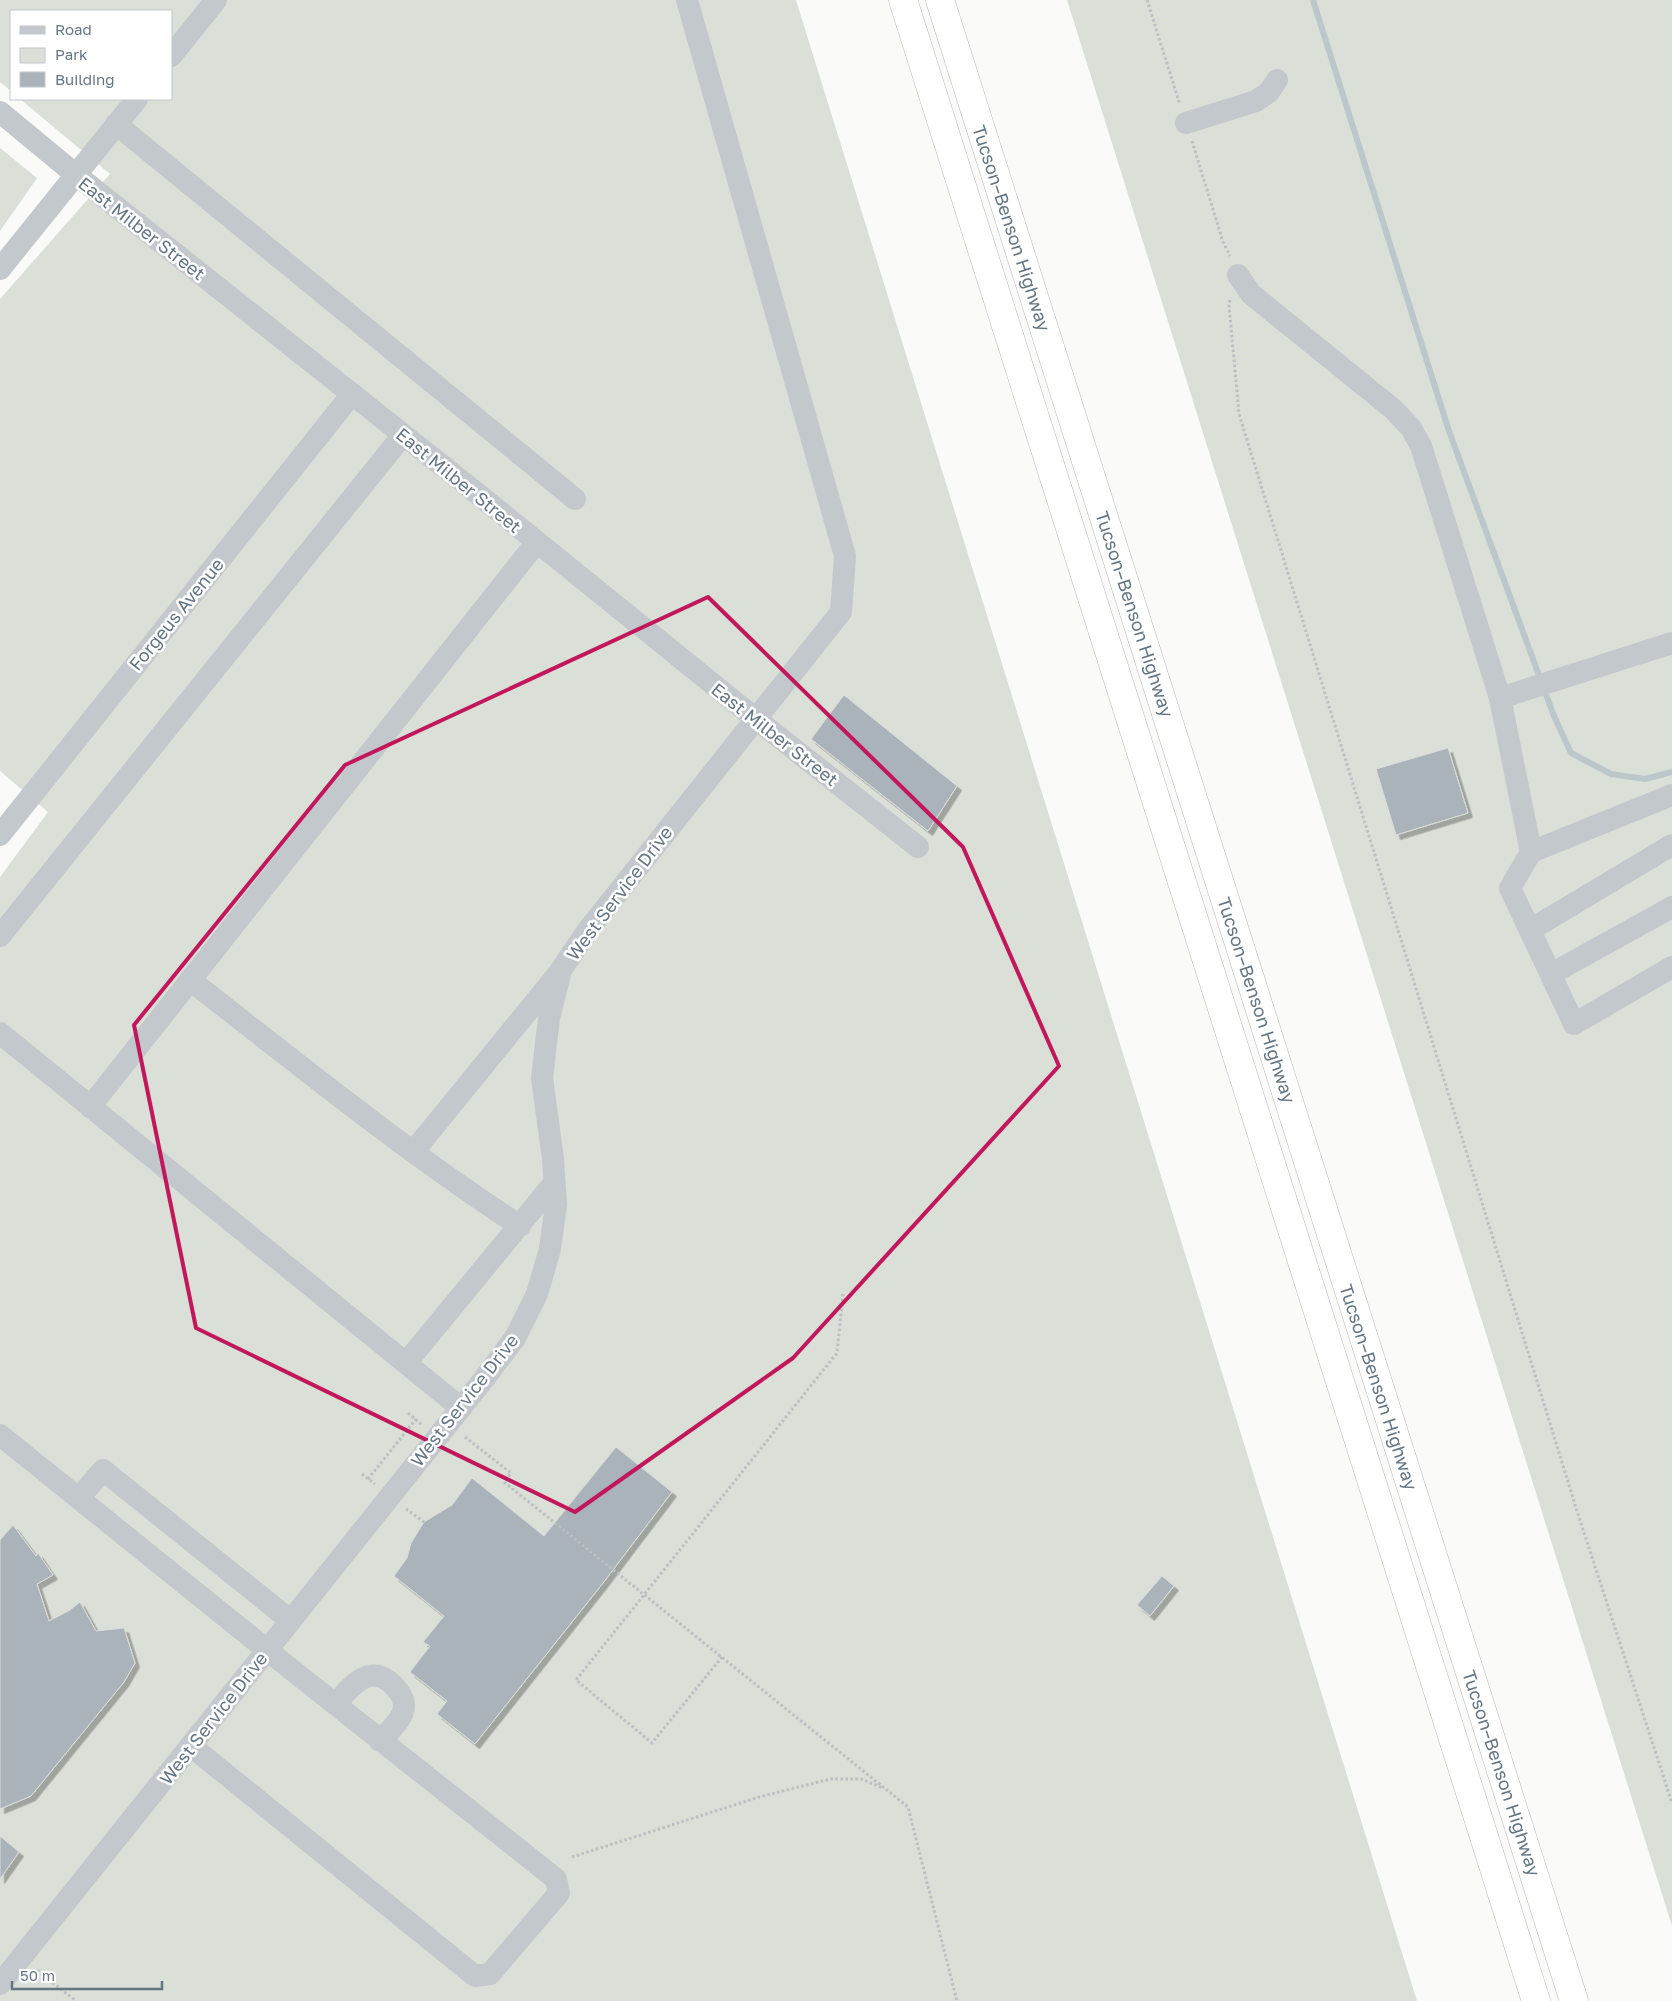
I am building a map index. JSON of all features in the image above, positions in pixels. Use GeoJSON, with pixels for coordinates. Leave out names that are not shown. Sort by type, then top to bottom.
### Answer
{"type":"FeatureCollection","features":[{"type":"Feature","properties":{"kind":"highway","name":"Tucson–Benson Highway"},"geometry":{"type":"LineString","coordinates":[[903,0],[1535,2001]]}},
{"type":"Feature","properties":{"kind":"highway","name":"Tucson–Benson Highway"},"geometry":{"type":"LineString","coordinates":[[940,0],[1574,2001]]}},
{"type":"Feature","properties":{"kind":"street"},"geometry":{"type":"LineString","coordinates":[[172,55],[216,0]]}},
{"type":"Feature","properties":{"kind":"street","name":"West Service Drive"},"geometry":{"type":"LineString","coordinates":[[0,1984],[515,1338],[536,1294],[550,1249],[556,1204],[542,1078],[549,1018],[561,970],[588,930],[841,612],[845,556],[687,0]]}},
{"type":"Feature","properties":{"kind":"street"},"geometry":{"type":"LineString","coordinates":[[1186,123],[1256,100],[1269,92],[1278,80]]}},
{"type":"Feature","properties":{"kind":"street"},"geometry":{"type":"LineString","coordinates":[[0,269],[136,100]]}},
{"type":"Feature","properties":{"kind":"street","name":"East Milber Street"},"geometry":{"type":"LineString","coordinates":[[0,112],[75,174],[918,847]]}},
{"type":"Feature","properties":{"kind":"street"},"geometry":{"type":"LineString","coordinates":[[116,124],[575,499]]}},
{"type":"Feature","properties":{"kind":"street"},"geometry":{"type":"LineString","coordinates":[[1238,274],[1251,294],[1393,410],[1411,428],[1421,446],[1500,698],[1531,852]]}},
{"type":"Feature","properties":{"kind":"street","name":"Forgeus Avenue"},"geometry":{"type":"LineString","coordinates":[[0,835],[352,394]]}},
{"type":"Feature","properties":{"kind":"street"},"geometry":{"type":"LineString","coordinates":[[0,936],[403,435]]}},
{"type":"Feature","properties":{"kind":"street"},"geometry":{"type":"LineString","coordinates":[[90,1107],[536,543]]}},
{"type":"Feature","properties":{"kind":"street"},"geometry":{"type":"LineString","coordinates":[[1500,698],[1672,643]]}},
{"type":"Feature","properties":{"kind":"street"},"geometry":{"type":"LineString","coordinates":[[1672,794],[1531,852],[1510,888],[1574,1024],[1672,967]]}},
{"type":"Feature","properties":{"kind":"street"},"geometry":{"type":"LineString","coordinates":[[1530,930],[1672,845]]}},
{"type":"Feature","properties":{"kind":"street"},"geometry":{"type":"LineString","coordinates":[[1551,974],[1672,907]]}},
{"type":"Feature","properties":{"kind":"street"},"geometry":{"type":"LineString","coordinates":[[413,1152],[561,970]]}},
{"type":"Feature","properties":{"kind":"street"},"geometry":{"type":"LineString","coordinates":[[190,980],[376,1125],[468,1192],[520,1226]]}},
{"type":"Feature","properties":{"kind":"street"},"geometry":{"type":"LineString","coordinates":[[0,1033],[461,1408]]}},
{"type":"Feature","properties":{"kind":"street"},"geometry":{"type":"LineString","coordinates":[[406,1363],[554,1183]]}},
{"type":"Feature","properties":{"kind":"street"},"geometry":{"type":"LineString","coordinates":[[0,1435],[266,1650],[556,1879],[559,1893],[490,1974],[475,1976],[191,1746]]}},
{"type":"Feature","properties":{"kind":"street"},"geometry":{"type":"LineString","coordinates":[[79,1498],[103,1470],[290,1620]]}},
{"type":"Feature","properties":{"kind":"street"},"geometry":{"type":"LineString","coordinates":[[336,1704],[353,1684],[367,1676],[379,1676],[390,1682],[400,1692],[404,1707],[399,1719],[380,1741]]}},
{"type":"Feature","properties":{"kind":"path"},"geometry":{"type":"LineString","coordinates":[[1147,0],[1223,242],[1238,274],[1229,305],[1240,414],[1577,1511],[1672,1803]]}},
{"type":"Feature","properties":{"kind":"path"},"geometry":{"type":"LineString","coordinates":[[722,1657],[652,1743],[576,1680],[837,1353],[843,1294]]}},
{"type":"Feature","properties":{"kind":"path"},"geometry":{"type":"LineString","coordinates":[[408,1413],[428,1429]]}},
{"type":"Feature","properties":{"kind":"path"},"geometry":{"type":"LineString","coordinates":[[368,1478],[416,1419]]}},
{"type":"Feature","properties":{"kind":"path"},"geometry":{"type":"LineString","coordinates":[[460,1432],[511,1473],[504,1482],[908,1807],[957,2001]]}},
{"type":"Feature","properties":{"kind":"path"},"geometry":{"type":"LineString","coordinates":[[362,1474],[382,1489]]}},
{"type":"Feature","properties":{"kind":"path"},"geometry":{"type":"LineString","coordinates":[[402,1505],[424,1522]]}},
{"type":"Feature","properties":{"kind":"path"},"geometry":{"type":"LineString","coordinates":[[572,1857],[759,1797],[831,1779],[861,1779],[888,1790]]}},
{"type":"Feature","properties":{"kind":"path"},"geometry":{"type":"LineString","coordinates":[[22,1957],[76,2001]]}},
{"type":"Feature","properties":{"kind":"highlighted area"},"geometry":{"type":"Polygon","coordinates":[[[708,597],[963,847],[1059,1066],[793,1358],[575,1512],[196,1328],[134,1025],[345,765],[708,597]]]}},
{"type":"Feature","properties":{"kind":"green space"},"geometry":{"type":"Polygon","coordinates":[[[0,0],[796,0],[1417,2001],[0,2001],[0,877],[48,812],[0,771],[0,299],[110,174],[21,100],[172,100],[172,10],[10,10],[10,90],[0,82],[0,0]]]}},
{"type":"Feature","properties":{"kind":"green space"},"geometry":{"type":"Polygon","coordinates":[[[1067,0],[1672,0],[1672,1926],[1067,0]]]}},
{"type":"Feature","properties":{"kind":"green space"},"geometry":{"type":"Polygon","coordinates":[[[0,148],[37,178],[0,231],[0,148]]]}},
{"type":"Feature","properties":{"kind":"building"},"geometry":{"type":"Polygon","coordinates":[[[844,695],[957,786],[928,831],[811,739],[844,695]]]}},
{"type":"Feature","properties":{"kind":"building"},"geometry":{"type":"Polygon","coordinates":[[[1448,748],[1468,813],[1396,835],[1376,769],[1448,748]]]}},
{"type":"Feature","properties":{"kind":"building"},"geometry":{"type":"Polygon","coordinates":[[[616,1447],[672,1492],[603,1583],[475,1744],[437,1714],[447,1701],[410,1672],[430,1646],[423,1642],[444,1616],[394,1576],[407,1558],[411,1543],[424,1522],[452,1505],[472,1478],[544,1536],[616,1447]]]}},
{"type":"Feature","properties":{"kind":"building"},"geometry":{"type":"Polygon","coordinates":[[[13,1525],[36,1556],[38,1553],[53,1575],[37,1584],[49,1621],[70,1610],[80,1602],[96,1631],[124,1628],[135,1663],[124,1682],[31,1796],[0,1809],[0,1540],[13,1525]]]}},
{"type":"Feature","properties":{"kind":"building"},"geometry":{"type":"Polygon","coordinates":[[[1162,1576],[1174,1586],[1150,1616],[1137,1605],[1162,1576]]]}},
{"type":"Feature","properties":{"kind":"building"},"geometry":{"type":"Polygon","coordinates":[[[0,1836],[19,1852],[0,1879],[0,1836]]]}},
{"type":"Feature","properties":{"kind":"waterway"},"geometry":{"type":"LineString","coordinates":[[1313,0],[1449,431],[1554,716],[1571,753],[1611,774],[1645,779],[1672,772]]}}]}
